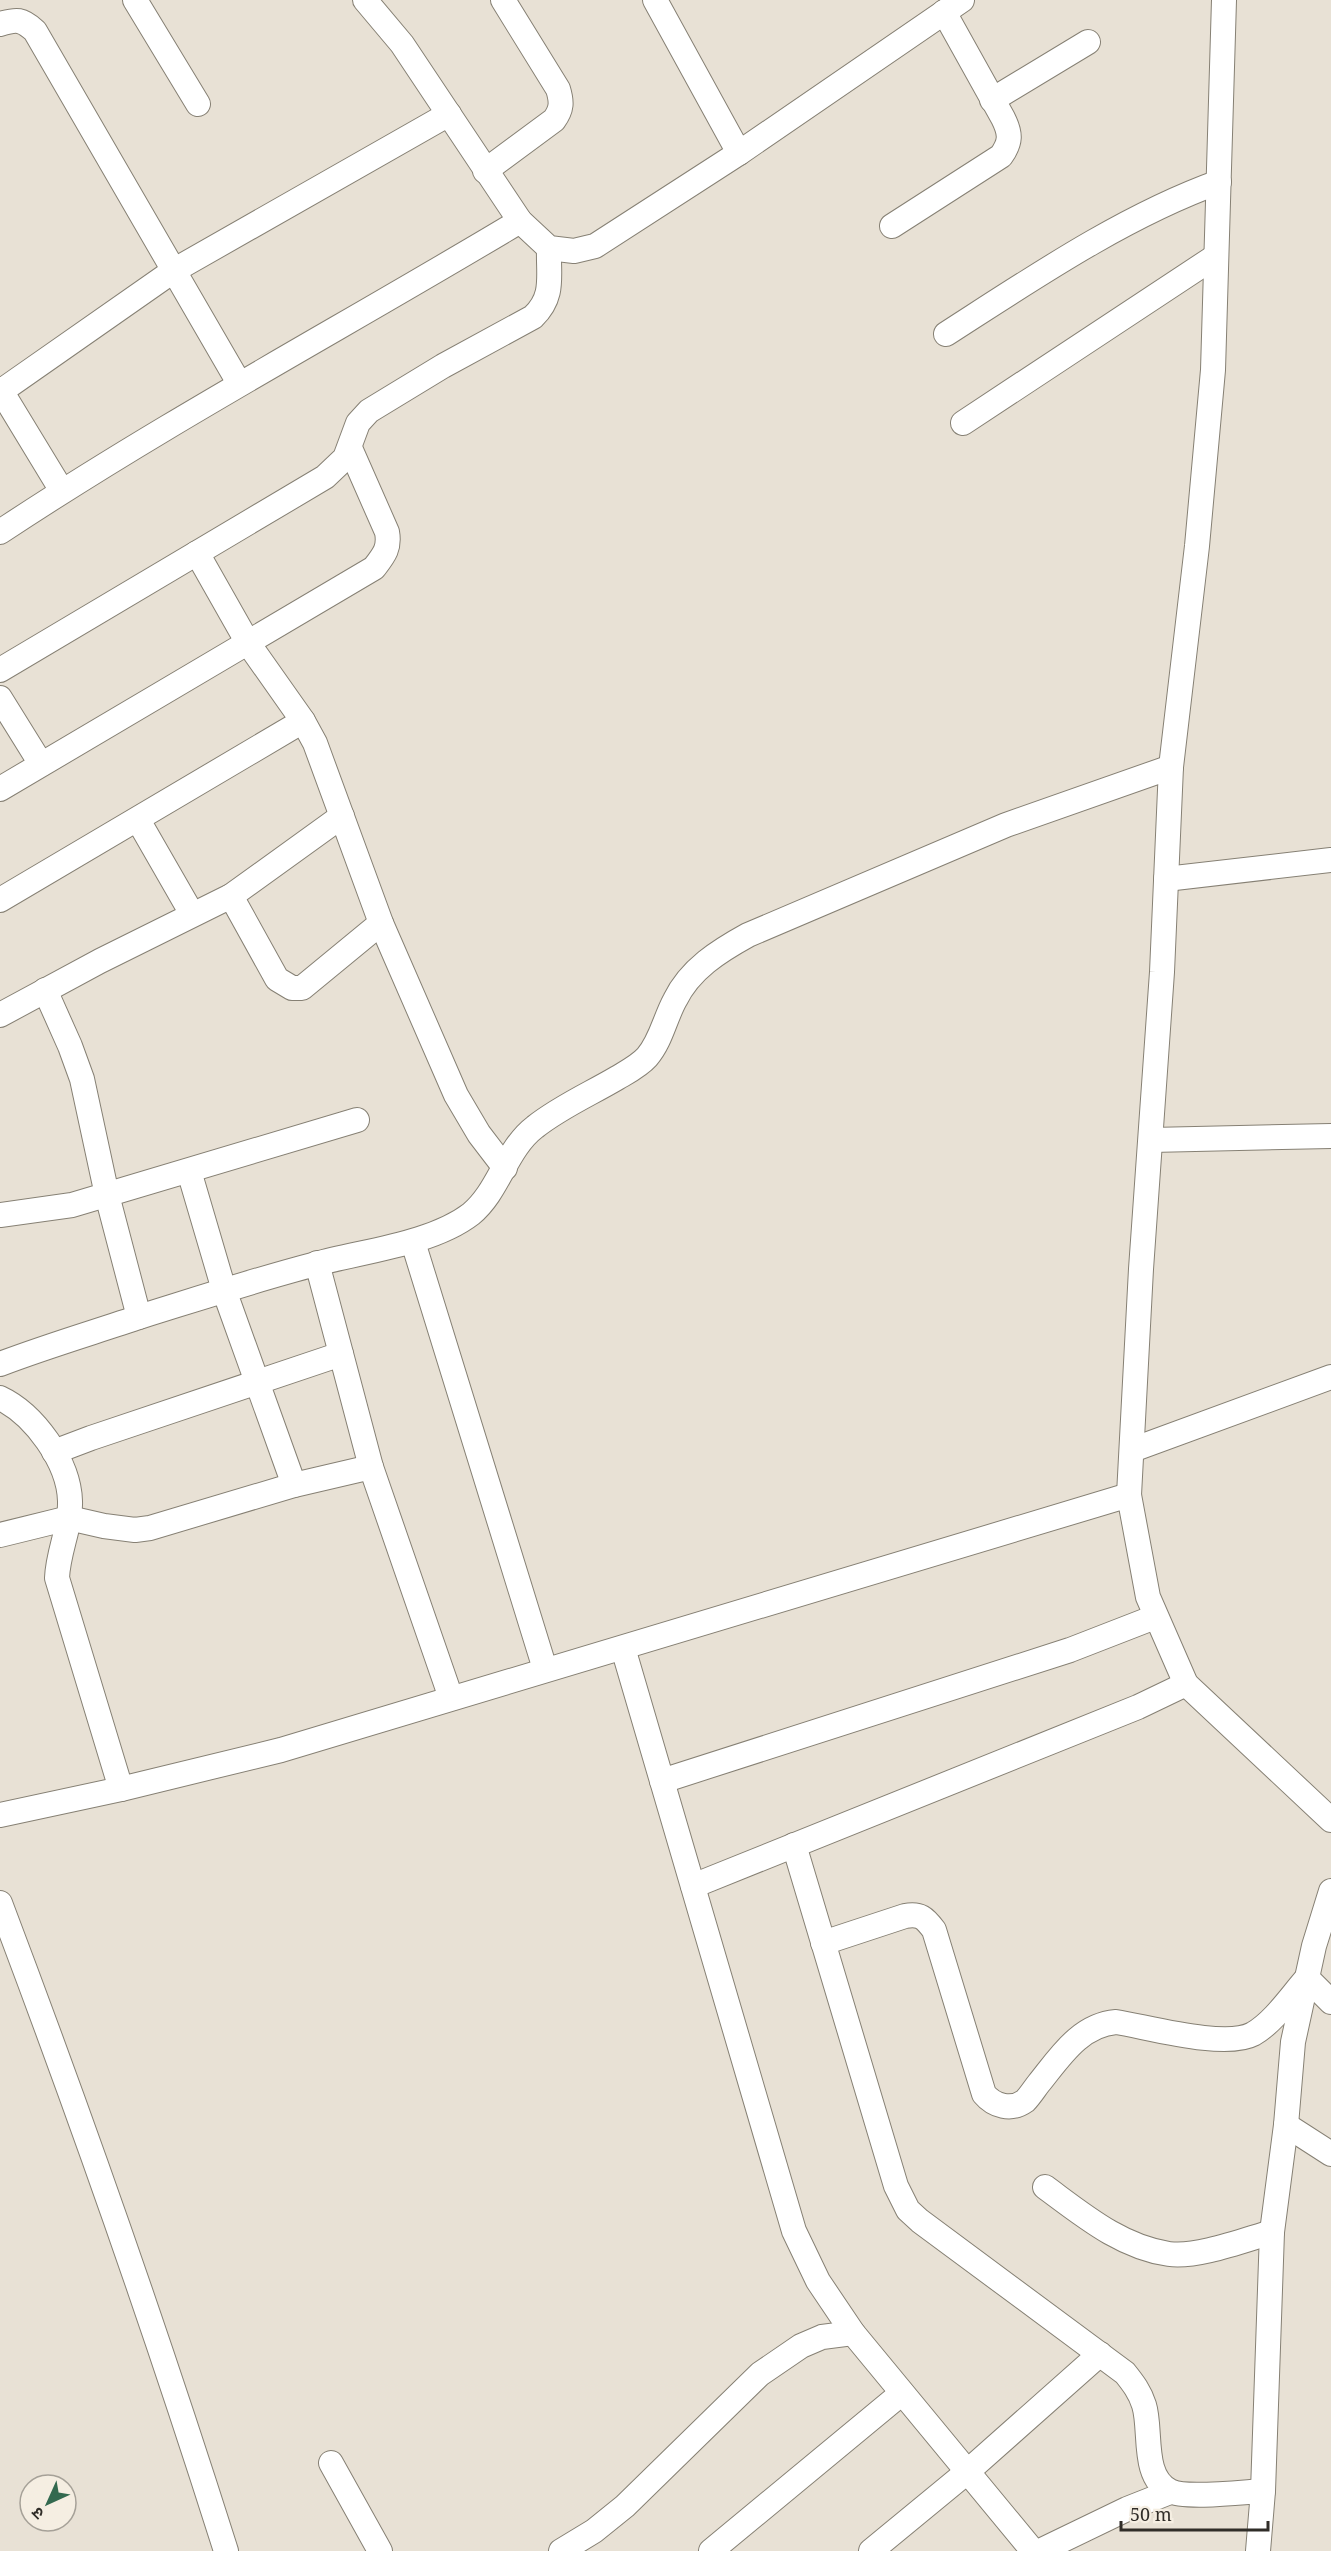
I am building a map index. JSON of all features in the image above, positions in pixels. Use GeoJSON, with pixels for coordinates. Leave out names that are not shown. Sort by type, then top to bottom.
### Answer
{"type":"FeatureCollection","features":[{"type":"Feature","properties":{"kind":"street"},"geometry":{"type":"LineString","coordinates":[[135,0],[198,104]]}},
{"type":"Feature","properties":{"kind":"street"},"geometry":{"type":"LineString","coordinates":[[365,0],[402,44],[520,221],[549,248],[574,251],[596,246],[739,153],[953,6],[992,100],[1009,131],[1009,144],[1001,156],[892,226]]}},
{"type":"Feature","properties":{"kind":"street"},"geometry":{"type":"LineString","coordinates":[[485,171],[554,120],[560,110],[561,101],[558,89],[503,0]]}},
{"type":"Feature","properties":{"kind":"street"},"geometry":{"type":"LineString","coordinates":[[655,0],[739,153]]}},
{"type":"Feature","properties":{"kind":"street"},"geometry":{"type":"LineString","coordinates":[[1224,0],[1213,370],[1197,546],[1172,768],[1151,1140],[1141,1269],[1130,1496],[1141,1564],[1155,1617],[1186,1684],[1331,1820]]}},
{"type":"Feature","properties":{"kind":"street"},"geometry":{"type":"LineString","coordinates":[[0,24],[16,19],[24,21],[35,32],[239,383]]}},
{"type":"Feature","properties":{"kind":"street"},"geometry":{"type":"LineString","coordinates":[[992,100],[1088,42]]}},
{"type":"Feature","properties":{"kind":"street"},"geometry":{"type":"LineString","coordinates":[[62,491],[0,391],[173,271],[449,114]]}},
{"type":"Feature","properties":{"kind":"street"},"geometry":{"type":"LineString","coordinates":[[946,334],[1050,267],[1192,192],[1219,182]]}},
{"type":"Feature","properties":{"kind":"street"},"geometry":{"type":"LineString","coordinates":[[0,532],[62,491],[239,383],[520,221]]}},
{"type":"Feature","properties":{"kind":"street"},"geometry":{"type":"LineString","coordinates":[[0,670],[325,477],[345,458],[358,423],[369,411],[443,366],[533,317],[542,308],[548,297],[549,248]]}},
{"type":"Feature","properties":{"kind":"street"},"geometry":{"type":"LineString","coordinates":[[963,423],[1216,256]]}},
{"type":"Feature","properties":{"kind":"street"},"geometry":{"type":"LineString","coordinates":[[0,789],[374,568],[386,554],[389,544],[387,532],[350,448]]}},
{"type":"Feature","properties":{"kind":"street"},"geometry":{"type":"LineString","coordinates":[[197,553],[248,643],[303,721],[327,771],[381,923],[456,1095],[479,1134],[505,1168]]}},
{"type":"Feature","properties":{"kind":"street"},"geometry":{"type":"LineString","coordinates":[[0,698],[41,764]]}},
{"type":"Feature","properties":{"kind":"street"},"geometry":{"type":"LineString","coordinates":[[0,900],[303,721]]}},
{"type":"Feature","properties":{"kind":"street"},"geometry":{"type":"LineString","coordinates":[[0,1364],[224,1290],[317,1263],[413,1242],[471,1214],[484,1199],[519,1144],[534,1128],[632,1069],[647,1057],[662,1033],[675,999],[691,976],[716,953],[748,935],[1006,825],[1172,768]]}},
{"type":"Feature","properties":{"kind":"street"},"geometry":{"type":"LineString","coordinates":[[0,1015],[192,914],[231,896],[342,816]]}},
{"type":"Feature","properties":{"kind":"street"},"geometry":{"type":"LineString","coordinates":[[138,820],[192,914]]}},
{"type":"Feature","properties":{"kind":"street"},"geometry":{"type":"LineString","coordinates":[[1166,879],[1331,860]]}},
{"type":"Feature","properties":{"kind":"street"},"geometry":{"type":"LineString","coordinates":[[231,896],[277,979],[291,988],[302,988],[381,923]]}},
{"type":"Feature","properties":{"kind":"street"},"geometry":{"type":"LineString","coordinates":[[45,990],[82,1078],[107,1195],[139,1317]]}},
{"type":"Feature","properties":{"kind":"street"},"geometry":{"type":"LineString","coordinates":[[0,1215],[72,1205],[357,1119]]}},
{"type":"Feature","properties":{"kind":"street"},"geometry":{"type":"LineString","coordinates":[[1151,1140],[1331,1136]]}},
{"type":"Feature","properties":{"kind":"street"},"geometry":{"type":"LineString","coordinates":[[189,1171],[224,1290],[294,1485]]}},
{"type":"Feature","properties":{"kind":"street"},"geometry":{"type":"LineString","coordinates":[[413,1242],[545,1669]]}},
{"type":"Feature","properties":{"kind":"street"},"geometry":{"type":"LineString","coordinates":[[317,1263],[371,1467],[451,1698]]}},
{"type":"Feature","properties":{"kind":"street"},"geometry":{"type":"LineString","coordinates":[[54,1452],[341,1354]]}},
{"type":"Feature","properties":{"kind":"street"},"geometry":{"type":"LineString","coordinates":[[1132,1450],[1331,1377]]}},
{"type":"Feature","properties":{"kind":"street"},"geometry":{"type":"LineString","coordinates":[[1,1399],[29,1417],[54,1452],[65,1476],[70,1499],[69,1518],[58,1558],[57,1578],[121,1790]]}},
{"type":"Feature","properties":{"kind":"street"},"geometry":{"type":"LineString","coordinates":[[0,1535],[69,1518],[135,1530],[150,1528],[294,1485],[371,1467]]}},
{"type":"Feature","properties":{"kind":"street"},"geometry":{"type":"LineString","coordinates":[[0,1815],[121,1790],[281,1750],[545,1669],[623,1648],[1130,1496]]}},
{"type":"Feature","properties":{"kind":"street"},"geometry":{"type":"LineString","coordinates":[[662,1781],[1070,1650],[1155,1617]]}},
{"type":"Feature","properties":{"kind":"street"},"geometry":{"type":"LineString","coordinates":[[623,1648],[794,2231],[818,2281],[853,2333],[1033,2551]]}},
{"type":"Feature","properties":{"kind":"street"},"geometry":{"type":"LineString","coordinates":[[693,1886],[1138,1707],[1186,1684]]}},
{"type":"Feature","properties":{"kind":"street"},"geometry":{"type":"LineString","coordinates":[[794,1845],[896,2186],[908,2210],[950,2244],[1125,2373],[1138,2389],[1145,2407],[1152,2467],[1160,2482],[1170,2492]]}},
{"type":"Feature","properties":{"kind":"street"},"geometry":{"type":"LineString","coordinates":[[1258,2551],[1263,2491],[1272,2232],[1286,2125],[1293,2042],[1331,1891]]}},
{"type":"Feature","properties":{"kind":"street"},"geometry":{"type":"LineString","coordinates":[[0,1902],[72,2091],[187,2428],[226,2551]]}},
{"type":"Feature","properties":{"kind":"street"},"geometry":{"type":"LineString","coordinates":[[823,1943],[905,1916],[916,1914],[926,1919],[934,1930],[984,2094],[990,2102],[1000,2106],[1012,2106],[1025,2101],[1074,2042],[1101,2023],[1116,2022],[1214,2039],[1236,2039],[1252,2034],[1267,2023],[1308,1978]]}},
{"type":"Feature","properties":{"kind":"street"},"geometry":{"type":"LineString","coordinates":[[1308,1978],[1331,2002]]}},
{"type":"Feature","properties":{"kind":"street"},"geometry":{"type":"LineString","coordinates":[[1286,2125],[1331,2154]]}},
{"type":"Feature","properties":{"kind":"street"},"geometry":{"type":"LineString","coordinates":[[1045,2187],[1108,2233],[1140,2246],[1171,2254],[1209,2250],[1272,2232]]}},
{"type":"Feature","properties":{"kind":"street"},"geometry":{"type":"LineString","coordinates":[[561,2551],[594,2531],[625,2506],[760,2374],[801,2346],[822,2337],[853,2333]]}},
{"type":"Feature","properties":{"kind":"street"},"geometry":{"type":"LineString","coordinates":[[871,2551],[967,2472],[1100,2354]]}},
{"type":"Feature","properties":{"kind":"street"},"geometry":{"type":"LineString","coordinates":[[711,2551],[902,2393]]}},
{"type":"Feature","properties":{"kind":"street"},"geometry":{"type":"LineString","coordinates":[[331,2463],[380,2551]]}},
{"type":"Feature","properties":{"kind":"street"},"geometry":{"type":"LineString","coordinates":[[1040,2551],[1127,2509],[1170,2492],[1185,2494],[1263,2491]]}}]}
